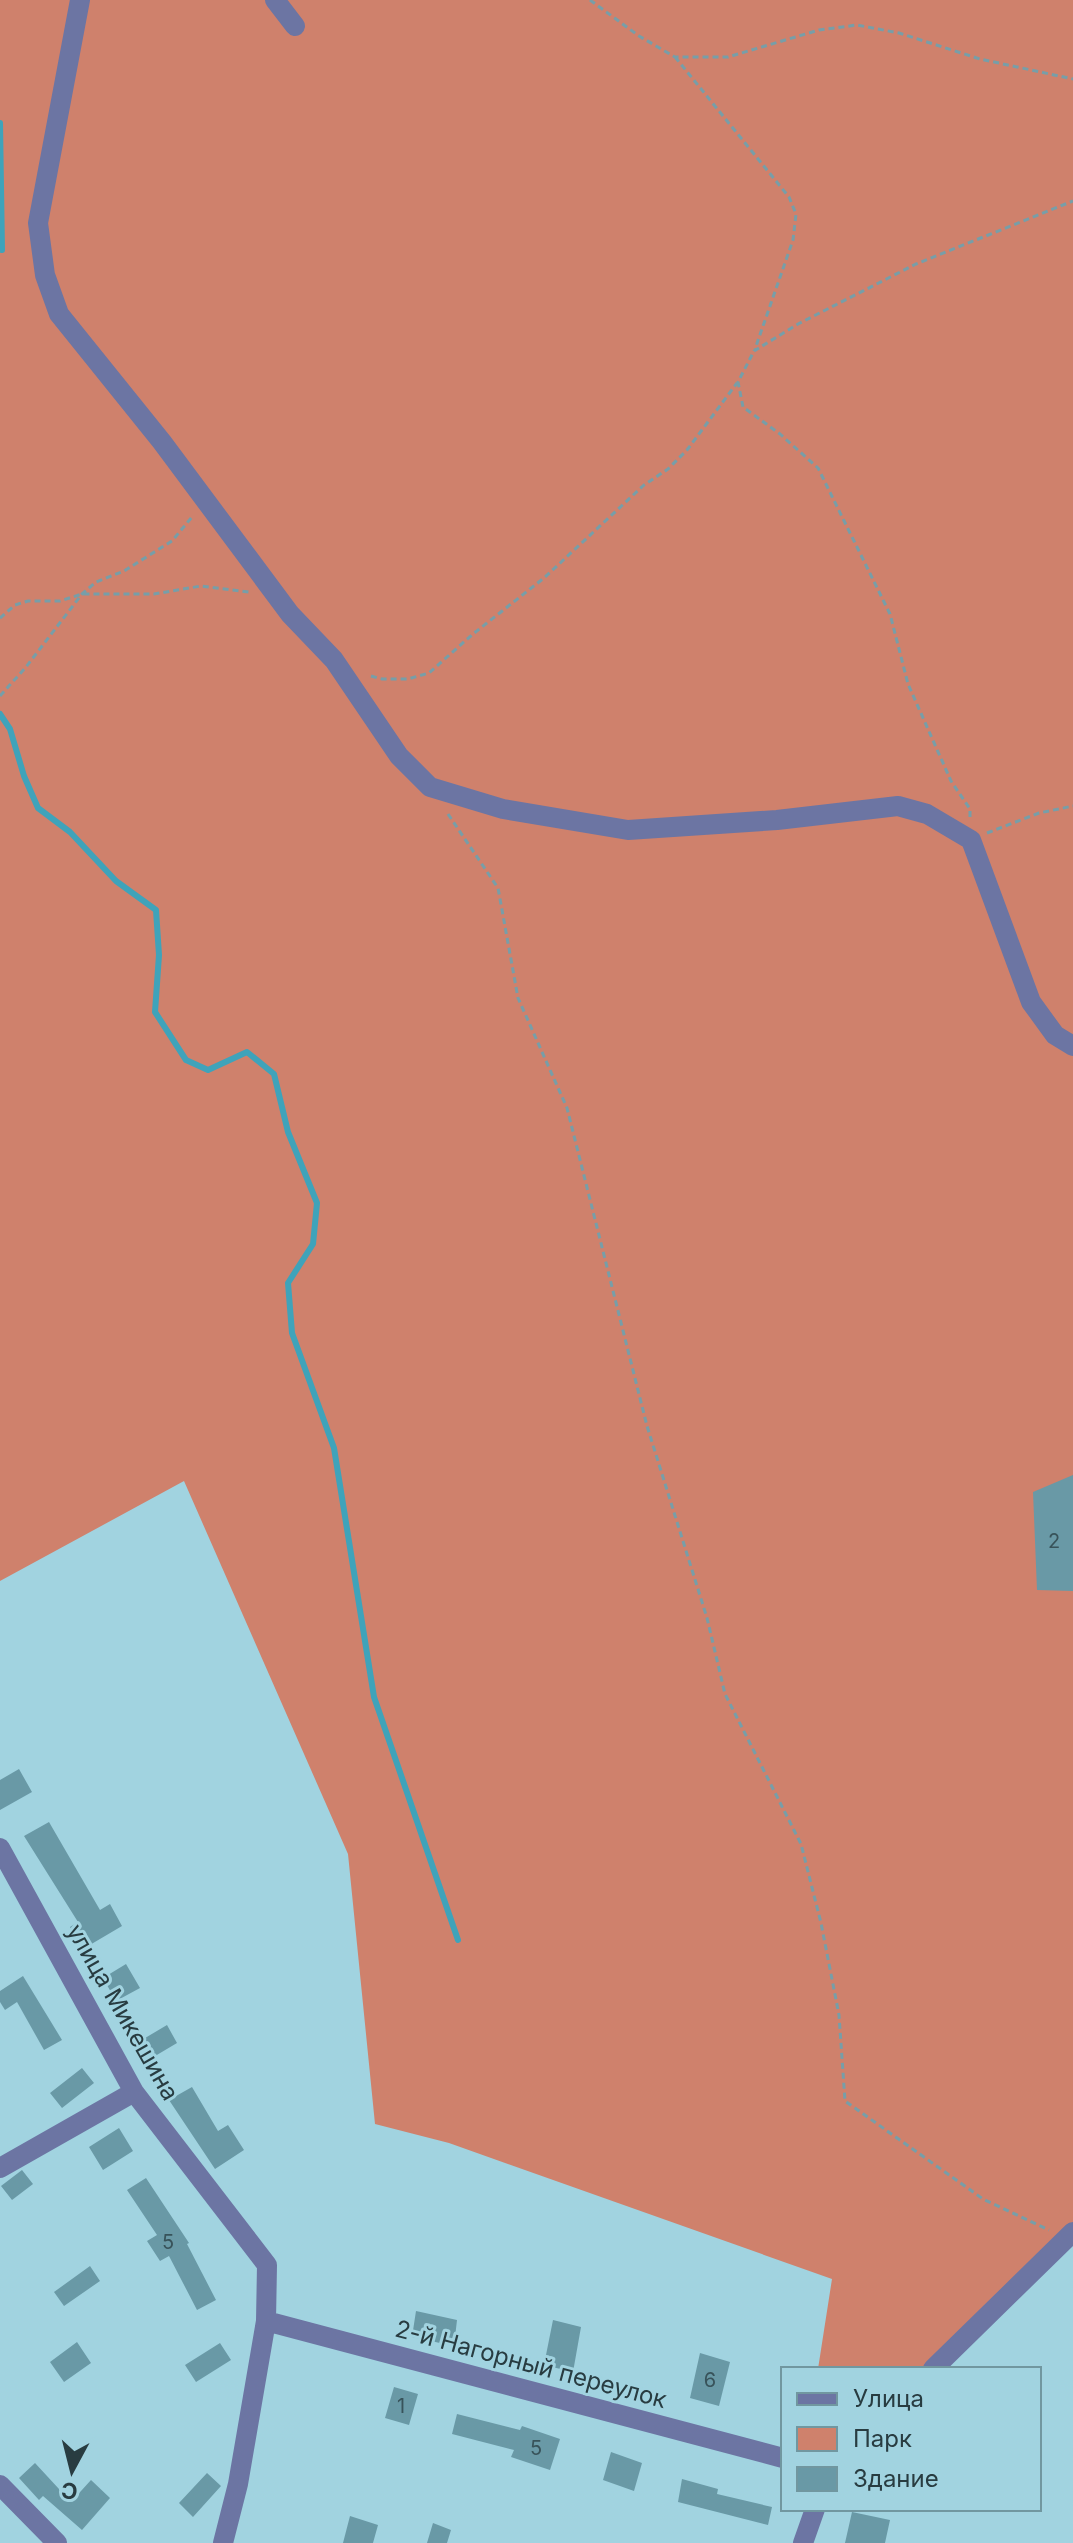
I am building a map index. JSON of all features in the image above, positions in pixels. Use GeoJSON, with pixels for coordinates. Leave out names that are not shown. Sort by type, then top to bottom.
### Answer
{"type":"FeatureCollection","features":[{"type":"Feature","properties":{"kind":"street"},"geometry":{"type":"LineString","coordinates":[[80,0],[38,223],[45,275],[59,314],[162,442],[290,614],[334,660],[399,756],[430,787],[503,809],[628,830],[777,820],[898,806],[927,814],[971,840],[1031,1002],[1055,1035],[1073,1046]]}},
{"type":"Feature","properties":{"kind":"street"},"geometry":{"type":"LineString","coordinates":[[275,0],[295,26]]}},
{"type":"Feature","properties":{"kind":"street","name":"улица Микешина"},"geometry":{"type":"LineString","coordinates":[[0,1848],[134,2092],[267,2265],[266,2321],[238,2484],[223,2543]]}},
{"type":"Feature","properties":{"kind":"street"},"geometry":{"type":"LineString","coordinates":[[0,2168],[134,2092]]}},
{"type":"Feature","properties":{"kind":"street"},"geometry":{"type":"LineString","coordinates":[[935,2367],[1070,2236]]}},
{"type":"Feature","properties":{"kind":"street","name":"2-й Нагорный переулок"},"geometry":{"type":"LineString","coordinates":[[266,2321],[781,2457]]}},
{"type":"Feature","properties":{"kind":"street"},"geometry":{"type":"LineString","coordinates":[[0,2485],[57,2543]]}},
{"type":"Feature","properties":{"kind":"street"},"geometry":{"type":"LineString","coordinates":[[803,2543],[814,2511]]}},
{"type":"Feature","properties":{"kind":"path"},"geometry":{"type":"LineString","coordinates":[[365,675],[382,679],[408,679],[429,673],[544,578],[644,485],[668,469],[687,450],[738,382],[754,351],[793,240],[796,214],[789,197],[675,57],[639,36],[590,0]]}},
{"type":"Feature","properties":{"kind":"path"},"geometry":{"type":"LineString","coordinates":[[675,57],[728,57],[784,38],[857,25],[899,33],[980,59],[1073,79]]}},
{"type":"Feature","properties":{"kind":"path"},"geometry":{"type":"LineString","coordinates":[[754,351],[798,324],[916,264],[1073,201]]}},
{"type":"Feature","properties":{"kind":"path"},"geometry":{"type":"LineString","coordinates":[[738,382],[743,407],[818,468],[890,614],[908,684],[951,781],[970,809],[971,840],[1039,813],[1073,806]]}},
{"type":"Feature","properties":{"kind":"path"},"geometry":{"type":"LineString","coordinates":[[0,696],[82,594],[96,582],[124,571],[172,541],[205,501]]}},
{"type":"Feature","properties":{"kind":"path"},"geometry":{"type":"LineString","coordinates":[[0,618],[15,605],[28,601],[60,601],[82,594],[154,594],[201,586],[244,590],[256,596]]}},
{"type":"Feature","properties":{"kind":"path"},"geometry":{"type":"LineString","coordinates":[[430,787],[498,888],[518,998],[567,1108],[647,1426],[707,1618],[725,1694],[801,1844],[839,2015],[845,2101],[983,2199],[1070,2236]]}},
{"type":"Feature","properties":{"kind":"green space"},"geometry":{"type":"Polygon","coordinates":[[[0,0],[1073,0],[1073,2232],[935,2367],[818,2367],[832,2279],[449,2143],[375,2124],[348,1854],[184,1481],[0,1581],[0,0]]]}},
{"type":"Feature","properties":{"kind":"building"},"geometry":{"type":"Polygon","coordinates":[[[1073,1475],[1073,1591],[1037,1590],[1033,1492],[1073,1475]]]}},
{"type":"Feature","properties":{"kind":"building"},"geometry":{"type":"Polygon","coordinates":[[[19,1769],[32,1792],[0,1810],[0,1780],[19,1769]]]}},
{"type":"Feature","properties":{"kind":"building"},"geometry":{"type":"Polygon","coordinates":[[[49,1822],[100,1910],[110,1904],[122,1926],[83,1949],[70,1927],[78,1922],[24,1836],[49,1822]]]}},
{"type":"Feature","properties":{"kind":"building"},"geometry":{"type":"Polygon","coordinates":[[[126,1964],[140,1988],[116,2001],[103,1978],[126,1964]]]}},
{"type":"Feature","properties":{"kind":"building"},"geometry":{"type":"Polygon","coordinates":[[[23,1976],[62,2040],[44,2050],[17,2002],[5,2010],[0,2002],[0,1991],[23,1976]]]}},
{"type":"Feature","properties":{"kind":"building"},"geometry":{"type":"Polygon","coordinates":[[[167,2025],[177,2043],[145,2062],[135,2044],[167,2025]]]}},
{"type":"Feature","properties":{"kind":"building"},"geometry":{"type":"Polygon","coordinates":[[[82,2068],[94,2083],[62,2108],[50,2093],[82,2068]]]}},
{"type":"Feature","properties":{"kind":"building"},"geometry":{"type":"Polygon","coordinates":[[[192,2087],[218,2131],[228,2125],[244,2150],[215,2169],[169,2100],[192,2087]]]}},
{"type":"Feature","properties":{"kind":"building"},"geometry":{"type":"Polygon","coordinates":[[[119,2128],[133,2151],[103,2170],[89,2147],[119,2128]]]}},
{"type":"Feature","properties":{"kind":"building"},"geometry":{"type":"Polygon","coordinates":[[[22,2170],[33,2184],[12,2200],[1,2186],[22,2170]]]}},
{"type":"Feature","properties":{"kind":"building"},"geometry":{"type":"Polygon","coordinates":[[[146,2178],[189,2243],[216,2300],[197,2310],[169,2256],[160,2261],[147,2241],[157,2235],[127,2190],[146,2178]]]}},
{"type":"Feature","properties":{"kind":"building"},"geometry":{"type":"Polygon","coordinates":[[[90,2266],[100,2281],[64,2306],[54,2292],[90,2266]]]}},
{"type":"Feature","properties":{"kind":"building"},"geometry":{"type":"Polygon","coordinates":[[[416,2311],[457,2320],[454,2346],[412,2337],[416,2311]]]}},
{"type":"Feature","properties":{"kind":"building"},"geometry":{"type":"Polygon","coordinates":[[[553,2320],[581,2327],[573,2372],[544,2365],[553,2320]]]}},
{"type":"Feature","properties":{"kind":"building"},"geometry":{"type":"Polygon","coordinates":[[[77,2342],[91,2363],[64,2382],[50,2362],[77,2342]]]}},
{"type":"Feature","properties":{"kind":"building"},"geometry":{"type":"Polygon","coordinates":[[[220,2343],[231,2360],[196,2382],[185,2365],[220,2343]]]}},
{"type":"Feature","properties":{"kind":"building"},"geometry":{"type":"Polygon","coordinates":[[[700,2353],[730,2362],[719,2406],[690,2398],[700,2353]]]}},
{"type":"Feature","properties":{"kind":"building"},"geometry":{"type":"Polygon","coordinates":[[[394,2387],[418,2394],[409,2425],[385,2418],[394,2387]]]}},
{"type":"Feature","properties":{"kind":"building"},"geometry":{"type":"Polygon","coordinates":[[[457,2414],[520,2430],[522,2426],[560,2439],[550,2470],[511,2457],[514,2450],[452,2434],[457,2414]]]}},
{"type":"Feature","properties":{"kind":"building"},"geometry":{"type":"Polygon","coordinates":[[[611,2452],[642,2463],[634,2491],[603,2480],[611,2452]]]}},
{"type":"Feature","properties":{"kind":"building"},"geometry":{"type":"Polygon","coordinates":[[[35,2463],[71,2502],[91,2480],[110,2498],[82,2530],[43,2496],[39,2500],[19,2478],[35,2463]]]}},
{"type":"Feature","properties":{"kind":"building"},"geometry":{"type":"Polygon","coordinates":[[[207,2473],[221,2486],[193,2517],[179,2503],[207,2473]]]}},
{"type":"Feature","properties":{"kind":"building"},"geometry":{"type":"Polygon","coordinates":[[[682,2479],[718,2489],[717,2494],[772,2507],[768,2525],[678,2502],[682,2479]]]}},
{"type":"Feature","properties":{"kind":"building"},"geometry":{"type":"Polygon","coordinates":[[[852,2512],[890,2520],[885,2543],[845,2543],[852,2512]]]}},
{"type":"Feature","properties":{"kind":"building"},"geometry":{"type":"Polygon","coordinates":[[[350,2516],[378,2525],[373,2543],[343,2543],[350,2516]]]}},
{"type":"Feature","properties":{"kind":"building"},"geometry":{"type":"Polygon","coordinates":[[[433,2523],[451,2530],[447,2543],[427,2543],[433,2523]]]}},
{"type":"Feature","properties":{"kind":"waterway"},"geometry":{"type":"LineString","coordinates":[[0,123],[2,250]]}},
{"type":"Feature","properties":{"kind":"waterway"},"geometry":{"type":"LineString","coordinates":[[0,714],[10,729],[24,776],[38,808],[70,832],[116,881],[156,910],[159,955],[155,1012],[186,1060],[208,1070],[247,1052],[274,1074],[288,1132],[317,1203],[313,1244],[288,1283],[292,1333],[334,1448],[374,1697],[458,1940]]}}]}
